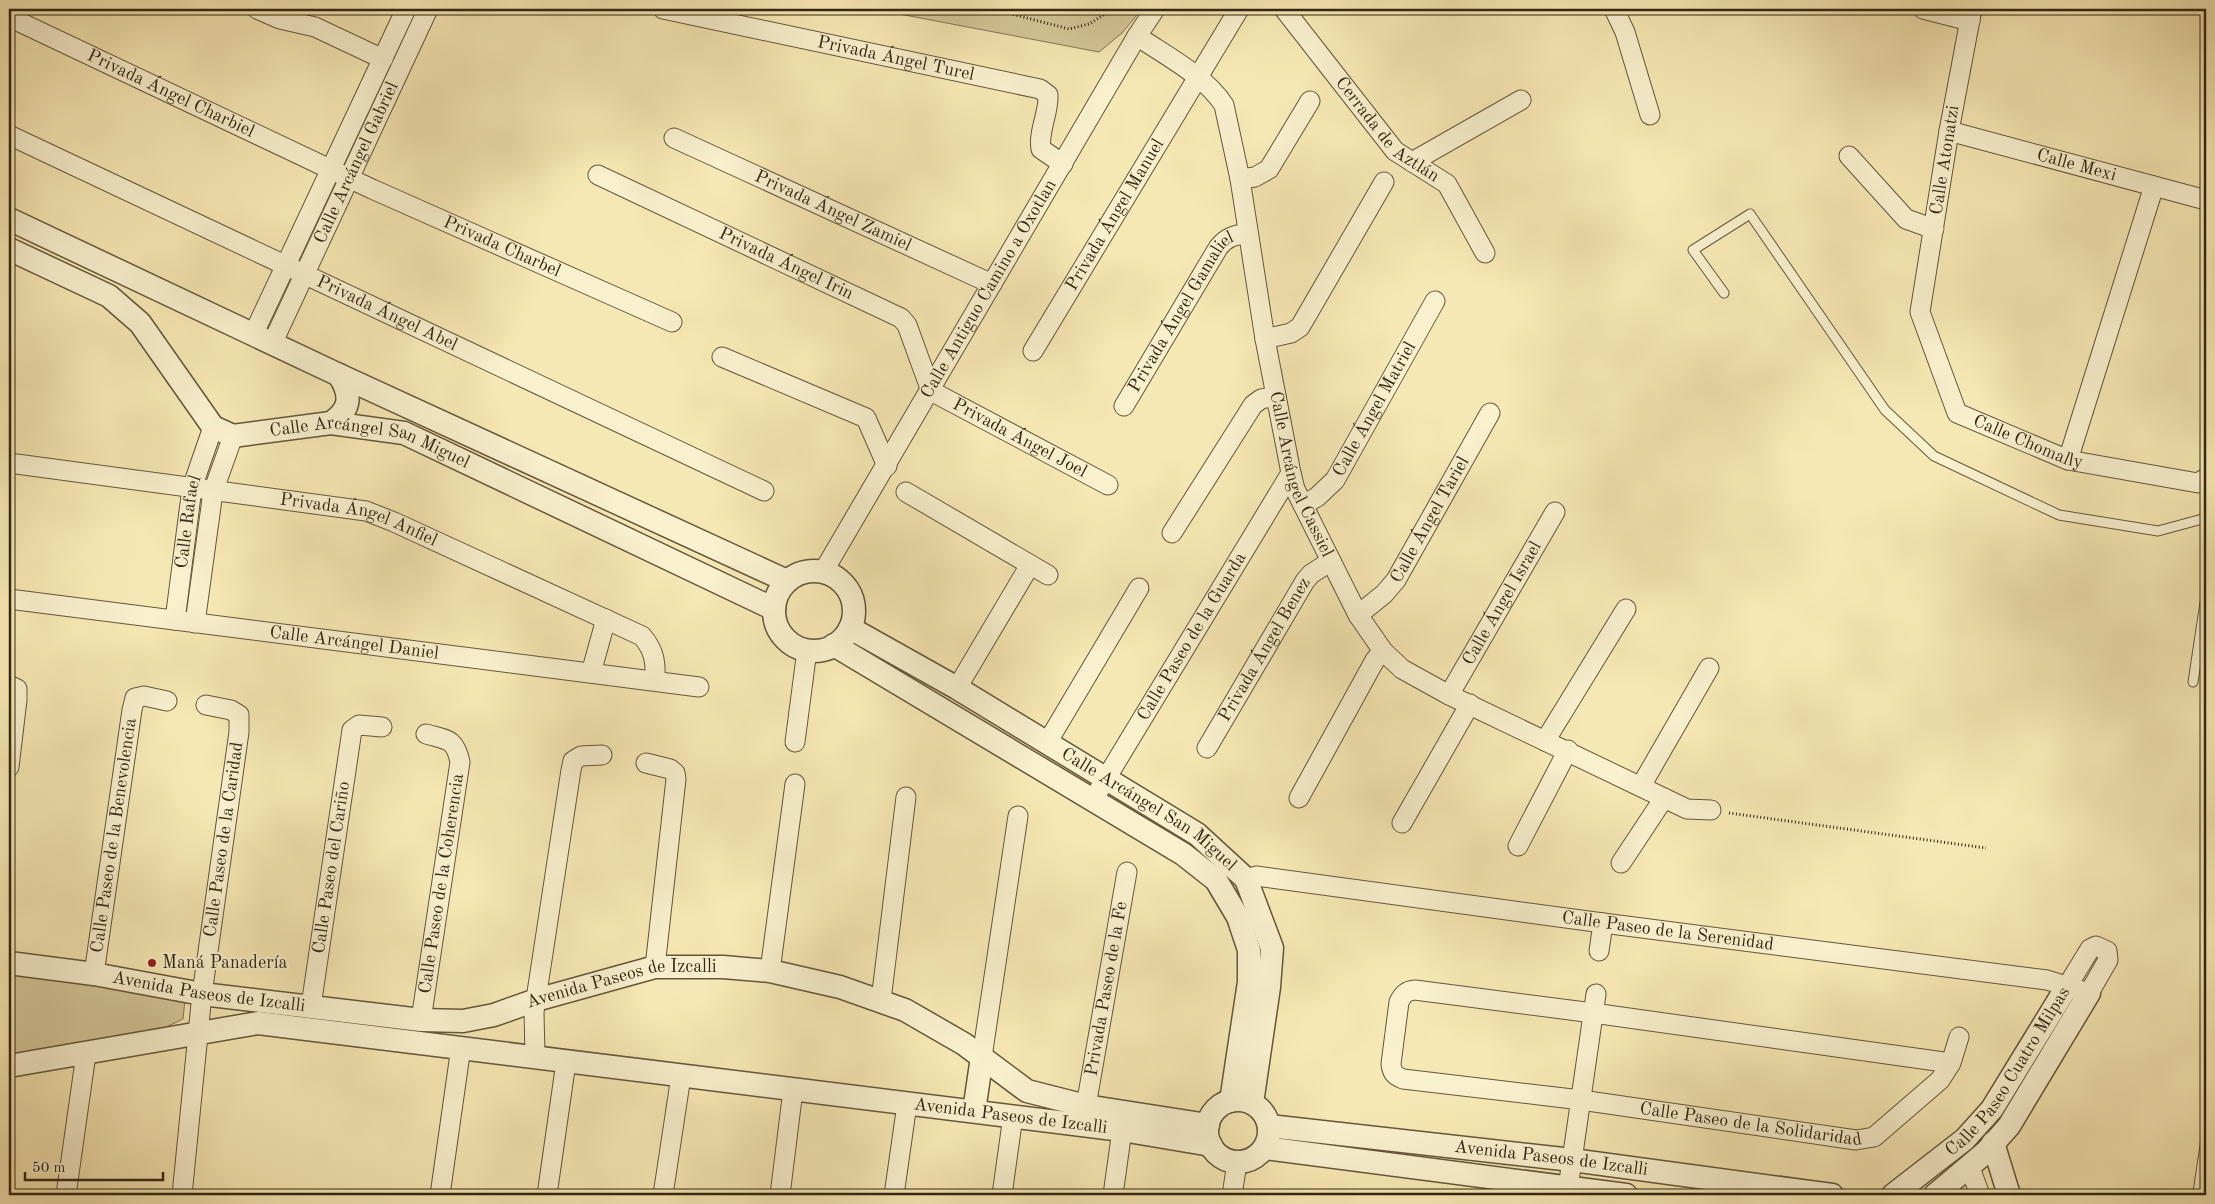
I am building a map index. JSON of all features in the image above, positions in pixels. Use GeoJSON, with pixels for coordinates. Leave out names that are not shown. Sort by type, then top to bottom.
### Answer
{"type":"FeatureCollection","features":[{"type":"Feature","properties":{"kind":"street"},"geometry":{"type":"LineString","coordinates":[[257,9],[280,18],[315,27],[383,59]]}},
{"type":"Feature","properties":{"kind":"street","name":"Calle Arcángel Gabriel"},"geometry":{"type":"LineString","coordinates":[[263,340],[286,266],[406,9]]}},
{"type":"Feature","properties":{"kind":"street","name":"Calle Arcángel Gabriel"},"geometry":{"type":"LineString","coordinates":[[263,340],[305,273],[428,9]]}},
{"type":"Feature","properties":{"kind":"street","name":"Privada Ángel Turel"},"geometry":{"type":"LineString","coordinates":[[663,9],[1040,89],[1048,95],[1048,106],[1041,135],[1042,149],[1062,164]]}},
{"type":"Feature","properties":{"kind":"street","name":"Calle Antiguo Camino a Oxotlan"},"geometry":{"type":"LineString","coordinates":[[823,572],[931,391],[1137,36],[1156,9]]}},
{"type":"Feature","properties":{"kind":"street","name":"Privada Ángel Manuel"},"geometry":{"type":"LineString","coordinates":[[1033,352],[1239,9]]}},
{"type":"Feature","properties":{"kind":"street","name":"Cerrada de Aztlán"},"geometry":{"type":"LineString","coordinates":[[1284,9],[1395,151],[1447,184],[1485,253]]}},
{"type":"Feature","properties":{"kind":"street"},"geometry":{"type":"LineString","coordinates":[[1614,9],[1625,32],[1650,115]]}},
{"type":"Feature","properties":{"kind":"street"},"geometry":{"type":"LineString","coordinates":[[1923,9],[1971,15]]}},
{"type":"Feature","properties":{"kind":"street","name":"Calle Atonatzi"},"geometry":{"type":"LineString","coordinates":[[1920,312],[1949,130],[1971,15]]}},
{"type":"Feature","properties":{"kind":"street","name":"Privada Ángel Charbiel"},"geometry":{"type":"LineString","coordinates":[[9,17],[331,170]]}},
{"type":"Feature","properties":{"kind":"street","name":"Calle Arcángel Cassiel"},"geometry":{"type":"LineString","coordinates":[[1137,36],[1199,78],[1217,95],[1224,105],[1240,179],[1265,339],[1291,473],[1303,505],[1358,615],[1383,651],[1402,670],[1450,695],[1568,750],[1687,809],[1711,810]]}},
{"type":"Feature","properties":{"kind":"street"},"geometry":{"type":"LineString","coordinates":[[1240,179],[1255,176],[1269,169],[1310,100]]}},
{"type":"Feature","properties":{"kind":"street"},"geometry":{"type":"LineString","coordinates":[[1412,162],[1521,100]]}},
{"type":"Feature","properties":{"kind":"street","name":"Calle Mexi"},"geometry":{"type":"LineString","coordinates":[[1949,130],[2206,200]]}},
{"type":"Feature","properties":{"kind":"street","name":"Privada Ángel Abel"},"geometry":{"type":"LineString","coordinates":[[9,135],[764,491]]}},
{"type":"Feature","properties":{"kind":"street","name":"Privada Ángel Zamiel"},"geometry":{"type":"LineString","coordinates":[[674,138],[992,284]]}},
{"type":"Feature","properties":{"kind":"street"},"geometry":{"type":"LineString","coordinates":[[1849,156],[1906,219],[1934,229]]}},
{"type":"Feature","properties":{"kind":"street","name":"Privada Charbel"},"geometry":{"type":"LineString","coordinates":[[331,170],[672,322]]}},
{"type":"Feature","properties":{"kind":"street","name":"Privada Ángel Irin"},"geometry":{"type":"LineString","coordinates":[[598,175],[901,318],[909,330],[931,391]]}},
{"type":"Feature","properties":{"kind":"street"},"geometry":{"type":"LineString","coordinates":[[1265,339],[1292,333],[1300,327],[1384,182]]}},
{"type":"Feature","properties":{"kind":"street"},"geometry":{"type":"LineString","coordinates":[[2068,460],[2154,186]]}},
{"type":"Feature","properties":{"kind":"street","name":"Calle Arcángel San Miguel"},"geometry":{"type":"LineString","coordinates":[[9,219],[263,340],[787,581]]}},
{"type":"Feature","properties":{"kind":"street","name":"Privada Ángel Gamaliel"},"geometry":{"type":"LineString","coordinates":[[1124,406],[1223,241],[1231,236],[1248,233]]}},
{"type":"Feature","properties":{"kind":"street"},"geometry":{"type":"LineString","coordinates":[[9,249],[109,296],[140,323],[223,431]]}},
{"type":"Feature","properties":{"kind":"street"},"geometry":{"type":"LineString","coordinates":[[140,323],[141,309],[148,298],[162,292]]}},
{"type":"Feature","properties":{"kind":"street","name":"Calle Ángel Matriel"},"geometry":{"type":"LineString","coordinates":[[1303,505],[1317,497],[1335,480],[1434,301]]}},
{"type":"Feature","properties":{"kind":"street","name":"Calle Chomally"},"geometry":{"type":"LineString","coordinates":[[1920,312],[1958,413],[2068,460],[2198,483],[2206,478]]}},
{"type":"Feature","properties":{"kind":"street"},"geometry":{"type":"LineString","coordinates":[[722,357],[866,418],[887,466]]}},
{"type":"Feature","properties":{"kind":"street"},"geometry":{"type":"LineString","coordinates":[[331,423],[342,415],[348,402],[347,387],[339,375]]}},
{"type":"Feature","properties":{"kind":"street","name":"Privada Ángel Joel"},"geometry":{"type":"LineString","coordinates":[[931,391],[1108,485]]}},
{"type":"Feature","properties":{"kind":"street"},"geometry":{"type":"LineString","coordinates":[[1172,533],[1252,405],[1261,399],[1276,396]]}},
{"type":"Feature","properties":{"kind":"street","name":"Calle Ángel Tariel"},"geometry":{"type":"LineString","coordinates":[[1358,615],[1384,594],[1396,580],[1490,414]]}},
{"type":"Feature","properties":{"kind":"street","name":"Calle Arcángel San Miguel"},"geometry":{"type":"LineString","coordinates":[[223,431],[331,423],[404,433],[774,608]]}},
{"type":"Feature","properties":{"kind":"street","name":"Calle Rafael"},"geometry":{"type":"LineString","coordinates":[[175,620],[192,488],[223,431]]}},
{"type":"Feature","properties":{"kind":"street","name":"Calle Rafael"},"geometry":{"type":"LineString","coordinates":[[195,622],[223,431]]}},
{"type":"Feature","properties":{"kind":"street","name":"Privada Ángel Anfiel"},"geometry":{"type":"LineString","coordinates":[[9,463],[213,492],[366,511],[642,636],[651,646],[656,663],[655,680]]}},
{"type":"Feature","properties":{"kind":"street","name":"Calle Paseo de la Guarda"},"geometry":{"type":"LineString","coordinates":[[1093,800],[1291,473]]}},
{"type":"Feature","properties":{"kind":"street"},"geometry":{"type":"LineString","coordinates":[[906,492],[1048,575]]}},
{"type":"Feature","properties":{"kind":"street","name":"Calle Ángel Israel"},"geometry":{"type":"LineString","coordinates":[[1450,695],[1555,512]]}},
{"type":"Feature","properties":{"kind":"street","name":"Privada Ángel Benez"},"geometry":{"type":"LineString","coordinates":[[1207,748],[1305,581],[1310,574],[1331,561]]}},
{"type":"Feature","properties":{"kind":"street"},"geometry":{"type":"LineString","coordinates":[[957,688],[1030,565]]}},
{"type":"Feature","properties":{"kind":"street"},"geometry":{"type":"LineString","coordinates":[[804,572],[823,572],[836,578],[846,588],[852,600],[853,614],[850,628],[834,646],[816,651],[796,647],[783,636],[775,620],[774,608],[778,593],[787,581],[804,572]]}},
{"type":"Feature","properties":{"kind":"street"},"geometry":{"type":"LineString","coordinates":[[1047,743],[1140,588]]}},
{"type":"Feature","properties":{"kind":"street","name":"Calle Arcángel Daniel"},"geometry":{"type":"LineString","coordinates":[[9,598],[699,687]]}},
{"type":"Feature","properties":{"kind":"street"},"geometry":{"type":"LineString","coordinates":[[1546,740],[1626,609]]}},
{"type":"Feature","properties":{"kind":"street"},"geometry":{"type":"LineString","coordinates":[[591,673],[606,619]]}},
{"type":"Feature","properties":{"kind":"street","name":"Calle Arcángel San Miguel"},"geometry":{"type":"LineString","coordinates":[[850,628],[957,688],[1198,834],[1246,880],[1272,948],[1269,987],[1241,1102]]}},
{"type":"Feature","properties":{"kind":"street","name":"Calle Arcángel San Miguel"},"geometry":{"type":"LineString","coordinates":[[834,646],[1183,854],[1216,880],[1238,917],[1248,950],[1250,982],[1241,1102]]}},
{"type":"Feature","properties":{"kind":"street"},"geometry":{"type":"LineString","coordinates":[[795,742],[807,650]]}},
{"type":"Feature","properties":{"kind":"street"},"geometry":{"type":"LineString","coordinates":[[1299,798],[1375,660],[1383,651]]}},
{"type":"Feature","properties":{"kind":"street"},"geometry":{"type":"LineString","coordinates":[[1641,786],[1709,668]]}},
{"type":"Feature","properties":{"kind":"street"},"geometry":{"type":"LineString","coordinates":[[9,766],[13,687]]}},
{"type":"Feature","properties":{"kind":"street","name":"Calle Paseo de la Benevolencia"},"geometry":{"type":"LineString","coordinates":[[94,974],[130,719],[136,698],[144,696],[168,701]]}},
{"type":"Feature","properties":{"kind":"street"},"geometry":{"type":"LineString","coordinates":[[1402,823],[1470,704]]}},
{"type":"Feature","properties":{"kind":"street","name":"Calle Paseo de la Caridad"},"geometry":{"type":"LineString","coordinates":[[182,1195],[202,994],[238,741],[239,715],[230,710],[206,705]]}},
{"type":"Feature","properties":{"kind":"street","name":"Calle Paseo del Cariño"},"geometry":{"type":"LineString","coordinates":[[311,1006],[352,730],[359,725],[382,726]]}},
{"type":"Feature","properties":{"kind":"street","name":"Calle Paseo de la Coherencia"},"geometry":{"type":"LineString","coordinates":[[421,1020],[460,762],[458,749],[451,741],[426,734]]}},
{"type":"Feature","properties":{"kind":"street"},"geometry":{"type":"LineString","coordinates":[[1518,846],[1568,750]]}},
{"type":"Feature","properties":{"kind":"street"},"geometry":{"type":"LineString","coordinates":[[535,1056],[533,1023],[573,761],[581,756],[602,755]]}},
{"type":"Feature","properties":{"kind":"street"},"geometry":{"type":"LineString","coordinates":[[646,763],[670,769],[675,773],[655,967]]}},
{"type":"Feature","properties":{"kind":"street"},"geometry":{"type":"LineString","coordinates":[[770,971],[795,784]]}},
{"type":"Feature","properties":{"kind":"street"},"geometry":{"type":"LineString","coordinates":[[881,1000],[906,797]]}},
{"type":"Feature","properties":{"kind":"street"},"geometry":{"type":"LineString","coordinates":[[1621,863],[1664,798]]}},
{"type":"Feature","properties":{"kind":"street"},"geometry":{"type":"LineString","coordinates":[[974,1111],[1018,816]]}},
{"type":"Feature","properties":{"kind":"street","name":"Privada Paseo de la Fe"},"geometry":{"type":"LineString","coordinates":[[1086,1106],[1127,872]]}},
{"type":"Feature","properties":{"kind":"street","name":"Calle Paseo de la Serenidad"},"geometry":{"type":"LineString","coordinates":[[1246,880],[1256,876],[2047,980],[2089,993]]}},
{"type":"Feature","properties":{"kind":"street"},"geometry":{"type":"LineString","coordinates":[[1599,951],[1603,923]]}},
{"type":"Feature","properties":{"kind":"street","name":"Calle Paseo Cuatro Milpas"},"geometry":{"type":"LineString","coordinates":[[1893,1195],[1965,1140],[1992,1109],[2090,949],[2096,946],[2107,951],[2108,960],[2009,1126],[1993,1143],[1935,1195]]}},
{"type":"Feature","properties":{"kind":"street","name":"Avenida Paseos de Izcalli"},"geometry":{"type":"LineString","coordinates":[[9,963],[94,974],[202,994],[421,1020],[463,1021],[494,1015],[536,1000],[655,967],[723,967],[770,971],[802,976],[881,1000],[905,1010],[982,1057],[1028,1091],[1209,1135]]}},
{"type":"Feature","properties":{"kind":"street","name":"Calle Paseo de la Solidaridad"},"geometry":{"type":"LineString","coordinates":[[1593,1013],[1415,990],[1408,991],[1402,995],[1399,1002],[1391,1064],[1396,1077],[1403,1079],[1581,1100],[1856,1140],[1874,1137],[1940,1080],[1951,1063],[1959,1037]]}},
{"type":"Feature","properties":{"kind":"street"},"geometry":{"type":"LineString","coordinates":[[1568,1191],[1596,994]]}},
{"type":"Feature","properties":{"kind":"street"},"geometry":{"type":"LineString","coordinates":[[1593,1013],[1951,1063]]}},
{"type":"Feature","properties":{"kind":"street","name":"Avenida Paseos de Izcalli"},"geometry":{"type":"LineString","coordinates":[[9,1066],[258,1023],[1122,1130],[1209,1135]]}},
{"type":"Feature","properties":{"kind":"street"},"geometry":{"type":"LineString","coordinates":[[440,1195],[461,1047]]}},
{"type":"Feature","properties":{"kind":"street"},"geometry":{"type":"LineString","coordinates":[[66,1195],[86,1054]]}},
{"type":"Feature","properties":{"kind":"street"},"geometry":{"type":"LineString","coordinates":[[547,1195],[566,1062]]}},
{"type":"Feature","properties":{"kind":"street"},"geometry":{"type":"LineString","coordinates":[[663,1195],[680,1076]]}},
{"type":"Feature","properties":{"kind":"street"},"geometry":{"type":"LineString","coordinates":[[780,1195],[793,1090]]}},
{"type":"Feature","properties":{"kind":"street"},"geometry":{"type":"LineString","coordinates":[[1241,1102],[1263,1112],[1269,1126],[1269,1137],[1265,1148],[1258,1156],[1248,1161],[1237,1163],[1223,1158],[1209,1135],[1216,1110],[1241,1102]]}},
{"type":"Feature","properties":{"kind":"street"},"geometry":{"type":"LineString","coordinates":[[894,1195],[907,1104]]}},
{"type":"Feature","properties":{"kind":"street"},"geometry":{"type":"LineString","coordinates":[[1002,1195],[1014,1116]]}},
{"type":"Feature","properties":{"kind":"street","name":"Avenida Paseos de Izcalli"},"geometry":{"type":"LineString","coordinates":[[1269,1126],[1572,1160],[1832,1195]]}},
{"type":"Feature","properties":{"kind":"street"},"geometry":{"type":"LineString","coordinates":[[1113,1195],[1122,1130]]}},
{"type":"Feature","properties":{"kind":"street"},"geometry":{"type":"LineString","coordinates":[[1993,1143],[2009,1195]]}},
{"type":"Feature","properties":{"kind":"street","name":"Avenida Paseos de Izcalli"},"geometry":{"type":"LineString","coordinates":[[1265,1148],[1568,1191],[1626,1195]]}},
{"type":"Feature","properties":{"kind":"street"},"geometry":{"type":"LineString","coordinates":[[1232,1195],[1237,1163]]}},
{"type":"Feature","properties":{"kind":"street"},"geometry":{"type":"LineString","coordinates":[[1969,1165],[1980,1195]]}},
{"type":"Feature","properties":{"kind":"lane"},"geometry":{"type":"LineString","coordinates":[[1724,294],[1693,250],[1750,214],[1885,410],[1934,456],[2059,515],[2158,531],[2206,518]]}},
{"type":"Feature","properties":{"kind":"lane"},"geometry":{"type":"LineString","coordinates":[[2193,682],[2206,596]]}},
{"type":"Feature","properties":{"kind":"lane"},"geometry":{"type":"LineString","coordinates":[[2198,1192],[2206,1139]]}},
{"type":"Feature","properties":{"kind":"path"},"geometry":{"type":"LineString","coordinates":[[993,9],[1069,29],[1089,24],[1112,9]]}},
{"type":"Feature","properties":{"kind":"path"},"geometry":{"type":"LineString","coordinates":[[1711,810],[1986,848]]}},
{"type":"Feature","properties":{"kind":"shaded area"},"geometry":{"type":"Polygon","coordinates":[[[873,9],[1142,9],[1122,33],[1099,52],[873,9]]]}},
{"type":"Feature","properties":{"kind":"shaded area"},"geometry":{"type":"Polygon","coordinates":[[[9,972],[185,1000],[183,1019],[143,1038],[53,1052],[9,1054],[9,972]]]}},
{"type":"Feature","properties":{"kind":"place","name":"Maná Panadería"},"geometry":{"type":"Point","coordinates":[152,963]}}]}
